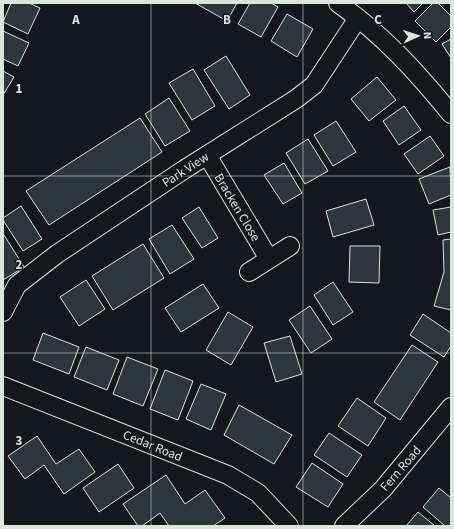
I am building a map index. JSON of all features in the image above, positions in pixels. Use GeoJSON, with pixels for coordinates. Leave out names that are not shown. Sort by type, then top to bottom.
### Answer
{"type":"FeatureCollection","features":[{"type":"Feature","properties":{"kind":"street"},"geometry":{"type":"LineString","coordinates":[[338,3],[393,48],[451,114]]}},
{"type":"Feature","properties":{"kind":"street","name":"Park View"},"geometry":{"type":"LineString","coordinates":[[3,312],[17,285],[57,254],[296,99],[314,85],[358,18]]}},
{"type":"Feature","properties":{"kind":"street","name":"Bracken Close"},"geometry":{"type":"LineString","coordinates":[[207,156],[269,259]]}},
{"type":"Feature","properties":{"kind":"street"},"geometry":{"type":"LineString","coordinates":[[248,272],[290,246]]}},
{"type":"Feature","properties":{"kind":"street","name":"Cedar Road"},"geometry":{"type":"LineString","coordinates":[[3,386],[228,475],[258,493],[290,526]]}},
{"type":"Feature","properties":{"kind":"street","name":"Fern Road"},"geometry":{"type":"LineString","coordinates":[[344,526],[383,489],[451,407]]}},
{"type":"Feature","properties":{"kind":"building"},"geometry":{"type":"Polygon","coordinates":[[[11,3],[29,3],[40,8],[28,34],[3,22],[11,3]]]}},
{"type":"Feature","properties":{"kind":"building"},"geometry":{"type":"Polygon","coordinates":[[[195,3],[237,3],[227,21],[195,3]]]}},
{"type":"Feature","properties":{"kind":"building"},"geometry":{"type":"Polygon","coordinates":[[[250,3],[271,3],[278,7],[261,37],[238,24],[250,3]]]}},
{"type":"Feature","properties":{"kind":"building"},"geometry":{"type":"Polygon","coordinates":[[[406,3],[423,3],[414,12],[406,3]]]}},
{"type":"Feature","properties":{"kind":"building"},"geometry":{"type":"Polygon","coordinates":[[[433,3],[438,3],[451,16],[451,27],[436,42],[415,21],[433,3]]]}},
{"type":"Feature","properties":{"kind":"building"},"geometry":{"type":"Polygon","coordinates":[[[287,14],[313,29],[297,57],[271,41],[287,14]]]}},
{"type":"Feature","properties":{"kind":"building"},"geometry":{"type":"Polygon","coordinates":[[[3,31],[29,43],[18,66],[3,59],[3,31]]]}},
{"type":"Feature","properties":{"kind":"building"},"geometry":{"type":"Polygon","coordinates":[[[451,39],[451,58],[442,44],[451,39]]]}},
{"type":"Feature","properties":{"kind":"building"},"geometry":{"type":"Polygon","coordinates":[[[226,56],[250,95],[229,109],[204,70],[226,56]]]}},
{"type":"Feature","properties":{"kind":"building"},"geometry":{"type":"Polygon","coordinates":[[[193,69],[215,106],[192,120],[169,83],[193,69]]]}},
{"type":"Feature","properties":{"kind":"building"},"geometry":{"type":"Polygon","coordinates":[[[3,71],[14,77],[3,95],[3,71]]]}},
{"type":"Feature","properties":{"kind":"building"},"geometry":{"type":"Polygon","coordinates":[[[377,77],[396,100],[369,121],[351,99],[377,77]]]}},
{"type":"Feature","properties":{"kind":"building"},"geometry":{"type":"Polygon","coordinates":[[[169,98],[190,131],[165,146],[145,114],[169,98]]]}},
{"type":"Feature","properties":{"kind":"building"},"geometry":{"type":"Polygon","coordinates":[[[404,106],[421,130],[399,145],[383,121],[404,106]]]}},
{"type":"Feature","properties":{"kind":"building"},"geometry":{"type":"Polygon","coordinates":[[[140,118],[162,152],[49,225],[26,191],[140,118]]]}},
{"type":"Feature","properties":{"kind":"building"},"geometry":{"type":"Polygon","coordinates":[[[336,121],[356,152],[333,166],[314,135],[336,121]]]}},
{"type":"Feature","properties":{"kind":"building"},"geometry":{"type":"Polygon","coordinates":[[[430,136],[444,156],[418,174],[404,154],[430,136]]]}},
{"type":"Feature","properties":{"kind":"building"},"geometry":{"type":"Polygon","coordinates":[[[308,139],[328,171],[305,184],[286,153],[308,139]]]}},
{"type":"Feature","properties":{"kind":"building"},"geometry":{"type":"Polygon","coordinates":[[[284,163],[302,193],[283,204],[264,175],[284,163]]]}},
{"type":"Feature","properties":{"kind":"building"},"geometry":{"type":"Polygon","coordinates":[[[450,167],[451,195],[429,204],[419,179],[450,167]]]}},
{"type":"Feature","properties":{"kind":"building"},"geometry":{"type":"Polygon","coordinates":[[[366,199],[374,225],[333,237],[326,211],[366,199]]]}},
{"type":"Feature","properties":{"kind":"building"},"geometry":{"type":"Polygon","coordinates":[[[21,206],[42,239],[23,251],[3,220],[3,218],[21,206]]]}},
{"type":"Feature","properties":{"kind":"building"},"geometry":{"type":"Polygon","coordinates":[[[199,207],[218,238],[202,248],[182,218],[199,207]]]}},
{"type":"Feature","properties":{"kind":"building"},"geometry":{"type":"Polygon","coordinates":[[[451,207],[451,232],[438,235],[433,210],[451,207]]]}},
{"type":"Feature","properties":{"kind":"building"},"geometry":{"type":"Polygon","coordinates":[[[172,225],[194,259],[170,274],[149,239],[172,225]]]}},
{"type":"Feature","properties":{"kind":"building"},"geometry":{"type":"Polygon","coordinates":[[[4,235],[24,267],[3,280],[3,236],[4,235]]]}},
{"type":"Feature","properties":{"kind":"building"},"geometry":{"type":"Polygon","coordinates":[[[451,239],[451,310],[434,306],[444,272],[443,240],[451,239]]]}},
{"type":"Feature","properties":{"kind":"building"},"geometry":{"type":"Polygon","coordinates":[[[143,244],[164,278],[113,310],[92,276],[143,244]]]}},
{"type":"Feature","properties":{"kind":"building"},"geometry":{"type":"Polygon","coordinates":[[[350,246],[380,246],[379,283],[349,282],[350,246]]]}},
{"type":"Feature","properties":{"kind":"building"},"geometry":{"type":"Polygon","coordinates":[[[86,280],[105,309],[79,326],[60,297],[86,280]]]}},
{"type":"Feature","properties":{"kind":"building"},"geometry":{"type":"Polygon","coordinates":[[[333,282],[353,312],[333,325],[314,295],[333,282]]]}},
{"type":"Feature","properties":{"kind":"building"},"geometry":{"type":"Polygon","coordinates":[[[203,284],[219,308],[181,332],[165,308],[203,284]]]}},
{"type":"Feature","properties":{"kind":"building"},"geometry":{"type":"Polygon","coordinates":[[[310,306],[332,339],[311,353],[289,320],[310,306]]]}},
{"type":"Feature","properties":{"kind":"building"},"geometry":{"type":"Polygon","coordinates":[[[228,312],[253,327],[231,365],[206,350],[228,312]]]}},
{"type":"Feature","properties":{"kind":"building"},"geometry":{"type":"Polygon","coordinates":[[[423,314],[451,333],[451,346],[444,357],[410,335],[423,314]]]}},
{"type":"Feature","properties":{"kind":"building"},"geometry":{"type":"Polygon","coordinates":[[[43,333],[79,347],[69,374],[33,360],[43,333]]]}},
{"type":"Feature","properties":{"kind":"building"},"geometry":{"type":"Polygon","coordinates":[[[290,336],[302,374],[276,382],[264,343],[290,336]]]}},
{"type":"Feature","properties":{"kind":"building"},"geometry":{"type":"Polygon","coordinates":[[[412,345],[438,362],[400,420],[374,402],[412,345]]]}},
{"type":"Feature","properties":{"kind":"building"},"geometry":{"type":"Polygon","coordinates":[[[86,347],[119,360],[107,390],[74,377],[86,347]]]}},
{"type":"Feature","properties":{"kind":"building"},"geometry":{"type":"Polygon","coordinates":[[[127,357],[158,369],[143,406],[113,394],[127,357]]]}},
{"type":"Feature","properties":{"kind":"building"},"geometry":{"type":"Polygon","coordinates":[[[165,370],[193,381],[178,420],[150,409],[165,370]]]}},
{"type":"Feature","properties":{"kind":"building"},"geometry":{"type":"Polygon","coordinates":[[[201,384],[226,394],[211,430],[186,419],[201,384]]]}},
{"type":"Feature","properties":{"kind":"building"},"geometry":{"type":"Polygon","coordinates":[[[357,398],[386,418],[368,446],[338,426],[357,398]]]}},
{"type":"Feature","properties":{"kind":"building"},"geometry":{"type":"Polygon","coordinates":[[[239,405],[292,435],[274,464],[224,435],[239,405]]]}},
{"type":"Feature","properties":{"kind":"building"},"geometry":{"type":"Polygon","coordinates":[[[329,433],[362,455],[347,477],[314,455],[329,433]]]}},
{"type":"Feature","properties":{"kind":"building"},"geometry":{"type":"Polygon","coordinates":[[[37,436],[56,464],[79,449],[95,472],[64,494],[44,465],[25,479],[8,456],[37,436]]]}},
{"type":"Feature","properties":{"kind":"building"},"geometry":{"type":"Polygon","coordinates":[[[312,463],[343,484],[328,507],[296,487],[312,463]]]}},
{"type":"Feature","properties":{"kind":"building"},"geometry":{"type":"Polygon","coordinates":[[[118,464],[134,488],[99,512],[83,488],[118,464]]]}},
{"type":"Feature","properties":{"kind":"building"},"geometry":{"type":"Polygon","coordinates":[[[166,475],[185,504],[205,490],[225,518],[213,526],[169,526],[160,513],[142,526],[138,526],[123,504],[166,475]]]}},
{"type":"Feature","properties":{"kind":"building"},"geometry":{"type":"Polygon","coordinates":[[[439,488],[451,498],[451,526],[445,526],[423,507],[439,488]]]}},
{"type":"Feature","properties":{"kind":"building"},"geometry":{"type":"Polygon","coordinates":[[[418,512],[435,526],[406,526],[418,512]]]}}]}
